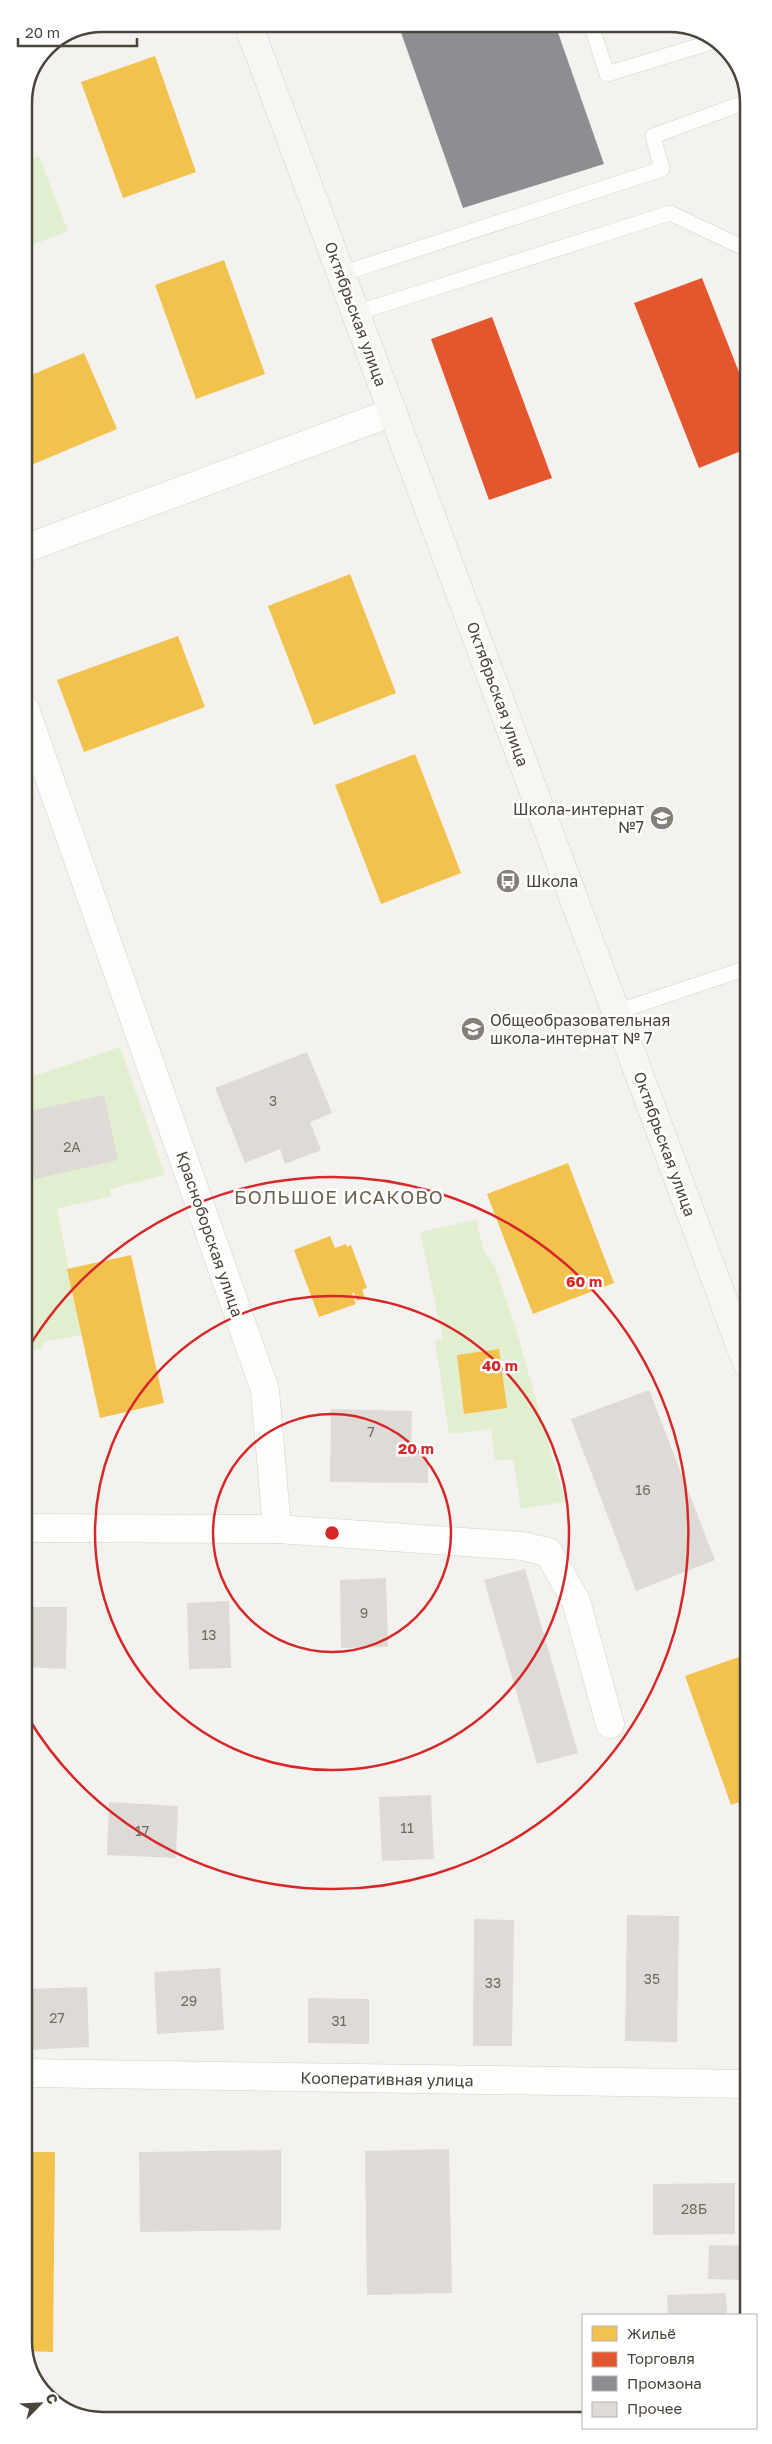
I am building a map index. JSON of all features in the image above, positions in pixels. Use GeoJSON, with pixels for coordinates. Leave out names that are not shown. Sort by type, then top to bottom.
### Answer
{"type":"FeatureCollection","features":[{"type":"Feature","properties":{"kind":"street","name":"Октябрьская улица"},"geometry":{"type":"LineString","coordinates":[[251,32],[616,1012],[739,1327]]}},
{"type":"Feature","properties":{"kind":"street"},"geometry":{"type":"LineString","coordinates":[[32,546],[393,412]]}},
{"type":"Feature","properties":{"kind":"street","name":"Красноборская улица"},"geometry":{"type":"LineString","coordinates":[[32,730],[265,1390],[277,1529]]}},
{"type":"Feature","properties":{"kind":"street"},"geometry":{"type":"LineString","coordinates":[[32,1528],[277,1529],[522,1546],[548,1552],[576,1601],[610,1724]]}},
{"type":"Feature","properties":{"kind":"street","name":"Кооперативная улица"},"geometry":{"type":"LineString","coordinates":[[32,2073],[739,2084]]}},
{"type":"Feature","properties":{"kind":"lane"},"geometry":{"type":"LineString","coordinates":[[594,33],[607,74],[706,43]]}},
{"type":"Feature","properties":{"kind":"lane"},"geometry":{"type":"LineString","coordinates":[[341,274],[662,169],[652,136],[739,105]]}},
{"type":"Feature","properties":{"kind":"lane"},"geometry":{"type":"LineString","coordinates":[[356,313],[670,213],[739,246]]}},
{"type":"Feature","properties":{"kind":"lane"},"geometry":{"type":"LineString","coordinates":[[616,1012],[739,971]]}},
{"type":"Feature","properties":{"kind":"green space"},"geometry":{"type":"Polygon","coordinates":[[[39,156],[68,231],[32,245],[32,158],[39,156]]]}},
{"type":"Feature","properties":{"kind":"green space"},"geometry":{"type":"Polygon","coordinates":[[[120,1047],[165,1175],[110,1189],[111,1196],[57,1209],[82,1335],[43,1342],[43,1349],[32,1350],[32,1077],[120,1047]]]}},
{"type":"Feature","properties":{"kind":"green space"},"geometry":{"type":"Polygon","coordinates":[[[476,1220],[484,1251],[495,1267],[515,1326],[565,1502],[521,1509],[513,1459],[495,1461],[491,1429],[449,1434],[435,1341],[443,1339],[420,1232],[476,1220]]]}},
{"type":"Feature","properties":{"kind":"building: Жильё"},"geometry":{"type":"Polygon","coordinates":[[[155,56],[196,172],[123,198],[81,82],[155,56]]]}},
{"type":"Feature","properties":{"kind":"building: Жильё"},"geometry":{"type":"Polygon","coordinates":[[[224,260],[265,374],[196,399],[155,285],[224,260]]]}},
{"type":"Feature","properties":{"kind":"building: Жильё"},"geometry":{"type":"Polygon","coordinates":[[[84,353],[117,429],[32,465],[32,375],[84,353]]]}},
{"type":"Feature","properties":{"kind":"building: Жильё"},"geometry":{"type":"Polygon","coordinates":[[[350,574],[396,693],[314,725],[268,606],[350,574]]]}},
{"type":"Feature","properties":{"kind":"building: Жильё"},"geometry":{"type":"Polygon","coordinates":[[[178,636],[205,707],[84,752],[57,680],[178,636]]]}},
{"type":"Feature","properties":{"kind":"building: Жильё"},"geometry":{"type":"Polygon","coordinates":[[[415,754],[461,873],[381,904],[335,785],[415,754]]]}},
{"type":"Feature","properties":{"kind":"building: Жильё"},"geometry":{"type":"Polygon","coordinates":[[[568,1163],[614,1283],[533,1314],[487,1194],[568,1163]]]}},
{"type":"Feature","properties":{"kind":"building: Жильё"},"geometry":{"type":"Polygon","coordinates":[[[330,1236],[335,1248],[346,1244],[347,1247],[351,1245],[367,1288],[362,1290],[365,1298],[357,1301],[354,1293],[352,1293],[356,1304],[319,1317],[294,1250],[330,1236]]]}},
{"type":"Feature","properties":{"kind":"building: Жильё"},"geometry":{"type":"Polygon","coordinates":[[[131,1255],[164,1403],[100,1418],[67,1269],[131,1255]]]}},
{"type":"Feature","properties":{"kind":"building: Жильё"},"geometry":{"type":"Polygon","coordinates":[[[499,1349],[507,1408],[464,1414],[457,1355],[499,1349]]]}},
{"type":"Feature","properties":{"kind":"building: Жильё"},"geometry":{"type":"Polygon","coordinates":[[[739,1657],[739,1802],[731,1805],[685,1676],[739,1657]]]}},
{"type":"Feature","properties":{"kind":"building: Жильё"},"geometry":{"type":"Polygon","coordinates":[[[32,2152],[55,2152],[53,2352],[33,2351],[32,2341],[32,2152]]]}},
{"type":"Feature","properties":{"kind":"building: Торговля"},"geometry":{"type":"Polygon","coordinates":[[[702,278],[739,372],[739,452],[699,468],[634,303],[702,278]]]}},
{"type":"Feature","properties":{"kind":"building: Торговля"},"geometry":{"type":"Polygon","coordinates":[[[492,317],[552,478],[489,500],[431,339],[492,317]]]}},
{"type":"Feature","properties":{"kind":"building: Промзона"},"geometry":{"type":"Polygon","coordinates":[[[401,33],[558,33],[604,164],[463,208],[401,33]]]}},
{"type":"Feature","properties":{"kind":"building: Прочее"},"geometry":{"type":"Polygon","coordinates":[[[307,1052],[332,1113],[310,1122],[321,1150],[285,1164],[280,1149],[245,1163],[215,1088],[307,1052]]]}},
{"type":"Feature","properties":{"kind":"building: Прочее"},"geometry":{"type":"Polygon","coordinates":[[[104,1095],[118,1160],[35,1179],[32,1166],[32,1110],[104,1095]]]}},
{"type":"Feature","properties":{"kind":"building: Прочее"},"geometry":{"type":"Polygon","coordinates":[[[649,1390],[715,1560],[636,1591],[571,1419],[649,1390]]]}},
{"type":"Feature","properties":{"kind":"building: Прочее"},"geometry":{"type":"Polygon","coordinates":[[[331,1409],[412,1411],[411,1453],[428,1453],[428,1483],[330,1482],[331,1409]]]}},
{"type":"Feature","properties":{"kind":"building: Прочее"},"geometry":{"type":"Polygon","coordinates":[[[525,1569],[578,1753],[537,1764],[484,1580],[525,1569]]]}},
{"type":"Feature","properties":{"kind":"building: Прочее"},"geometry":{"type":"Polygon","coordinates":[[[386,1578],[388,1647],[341,1648],[340,1580],[386,1578]]]}},
{"type":"Feature","properties":{"kind":"building: Прочее"},"geometry":{"type":"Polygon","coordinates":[[[229,1601],[231,1668],[189,1669],[187,1603],[229,1601]]]}},
{"type":"Feature","properties":{"kind":"building: Прочее"},"geometry":{"type":"Polygon","coordinates":[[[32,1607],[67,1607],[66,1669],[32,1667],[32,1607]]]}},
{"type":"Feature","properties":{"kind":"building: Прочее"},"geometry":{"type":"Polygon","coordinates":[[[431,1795],[434,1859],[382,1861],[379,1797],[431,1795]]]}},
{"type":"Feature","properties":{"kind":"building: Прочее"},"geometry":{"type":"Polygon","coordinates":[[[109,1802],[178,1806],[176,1858],[107,1855],[109,1802]]]}},
{"type":"Feature","properties":{"kind":"building: Прочее"},"geometry":{"type":"Polygon","coordinates":[[[627,1915],[679,1916],[677,2042],[625,2041],[627,1915]]]}},
{"type":"Feature","properties":{"kind":"building: Прочее"},"geometry":{"type":"Polygon","coordinates":[[[474,1919],[514,1920],[512,2046],[473,2046],[474,1919]]]}},
{"type":"Feature","properties":{"kind":"building: Прочее"},"geometry":{"type":"Polygon","coordinates":[[[220,1968],[224,2030],[157,2034],[154,1972],[220,1968]]]}},
{"type":"Feature","properties":{"kind":"building: Прочее"},"geometry":{"type":"Polygon","coordinates":[[[87,1987],[89,2047],[32,2050],[32,1989],[87,1987]]]}},
{"type":"Feature","properties":{"kind":"building: Прочее"},"geometry":{"type":"Polygon","coordinates":[[[308,1998],[369,1999],[369,2044],[308,2043],[308,1998]]]}},
{"type":"Feature","properties":{"kind":"building: Прочее"},"geometry":{"type":"Polygon","coordinates":[[[449,2149],[452,2293],[367,2295],[365,2151],[449,2149]]]}},
{"type":"Feature","properties":{"kind":"building: Прочее"},"geometry":{"type":"Polygon","coordinates":[[[281,2150],[281,2230],[140,2232],[139,2152],[281,2150]]]}},
{"type":"Feature","properties":{"kind":"building: Прочее"},"geometry":{"type":"Polygon","coordinates":[[[735,2183],[735,2234],[653,2235],[653,2184],[735,2183]]]}},
{"type":"Feature","properties":{"kind":"building: Прочее"},"geometry":{"type":"Polygon","coordinates":[[[709,2245],[739,2246],[739,2280],[708,2279],[709,2245]]]}},
{"type":"Feature","properties":{"kind":"building: Прочее"},"geometry":{"type":"Polygon","coordinates":[[[726,2293],[727,2314],[668,2314],[667,2295],[726,2293]]]}},
{"type":"Feature","properties":{"kind":"place","name":"Школа-интернат №7"},"geometry":{"type":"Point","coordinates":[662,818]}},
{"type":"Feature","properties":{"kind":"place","name":"Школа"},"geometry":{"type":"Point","coordinates":[508,881]}},
{"type":"Feature","properties":{"kind":"place","name":"Общеобразовательная школа-интернат № 7"},"geometry":{"type":"Point","coordinates":[473,1029]}},
{"type":"Feature","properties":{"kind":"district","name":"БОЛЬШОЕ ИСАКОВО"},"geometry":{"type":"Point","coordinates":[339,1197]}}]}
